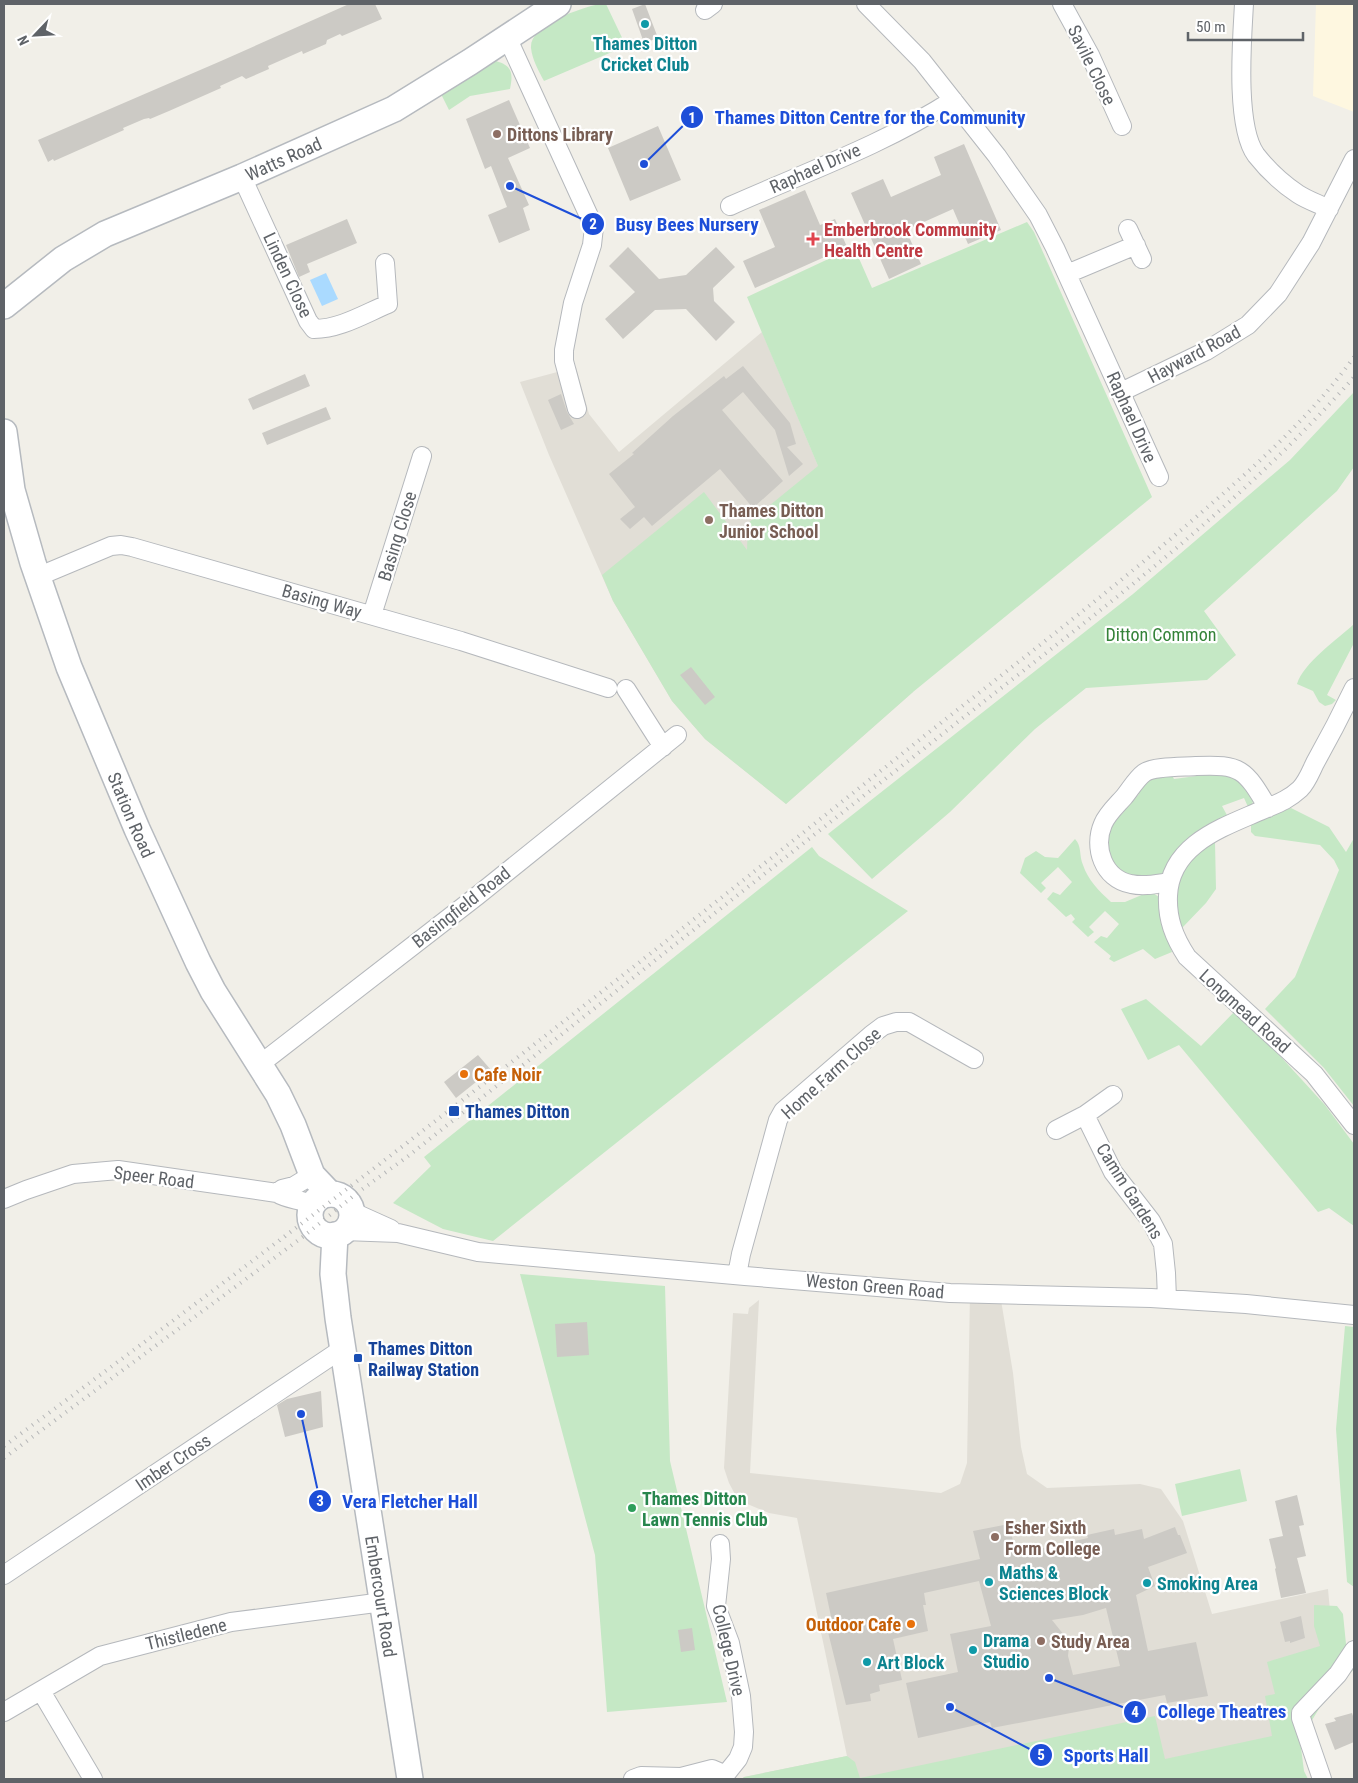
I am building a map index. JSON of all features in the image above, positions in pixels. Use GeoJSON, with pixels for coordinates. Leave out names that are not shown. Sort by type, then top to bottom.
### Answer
{"type":"FeatureCollection","features":[{"type":"Feature","properties":{"kind":"main road","name":"Watts Road"},"geometry":{"type":"LineString","coordinates":[[4,306],[63,259],[97,239],[242,177],[400,106],[558,4]]}},
{"type":"Feature","properties":{"kind":"main road","name":"Station Road"},"geometry":{"type":"LineString","coordinates":[[4,432],[17,514],[37,577],[92,725],[176,916],[213,991],[278,1094],[293,1125],[312,1175],[319,1200]]}},
{"type":"Feature","properties":{"kind":"main road"},"geometry":{"type":"LineString","coordinates":[[337,1195],[346,1201],[343,1226],[321,1233],[313,1226],[310,1215],[319,1200],[337,1195]]}},
{"type":"Feature","properties":{"kind":"main road","name":"Embercourt Road"},"geometry":{"type":"LineString","coordinates":[[343,1226],[333,1274],[342,1349],[410,1779]]}},
{"type":"Feature","properties":{"kind":"street","name":"Raphael Drive"},"geometry":{"type":"LineString","coordinates":[[866,4],[922,61],[996,156],[1038,215],[1067,274],[1159,478]]}},
{"type":"Feature","properties":{"kind":"street","name":"Savile Close"},"geometry":{"type":"LineString","coordinates":[[1062,4],[1090,55],[1122,126]]}},
{"type":"Feature","properties":{"kind":"street"},"geometry":{"type":"LineString","coordinates":[[1244,4],[1243,102],[1248,136],[1256,154],[1274,174],[1298,194],[1329,209]]}},
{"type":"Feature","properties":{"kind":"street"},"geometry":{"type":"LineString","coordinates":[[507,38],[594,227],[592,245],[573,303],[564,350],[564,361],[576,410]]}},
{"type":"Feature","properties":{"kind":"street","name":"Raphael Drive"},"geometry":{"type":"LineString","coordinates":[[730,206],[888,136],[932,114],[953,100]]}},
{"type":"Feature","properties":{"kind":"street","name":"Hayward Road"},"geometry":{"type":"LineString","coordinates":[[1121,392],[1206,351],[1248,325],[1278,294],[1311,243],[1354,160]]}},
{"type":"Feature","properties":{"kind":"street","name":"Linden Close"},"geometry":{"type":"LineString","coordinates":[[242,177],[308,321],[314,329],[338,326],[388,304],[385,263]]}},
{"type":"Feature","properties":{"kind":"street"},"geometry":{"type":"LineString","coordinates":[[1067,274],[1135,244]]}},
{"type":"Feature","properties":{"kind":"street","name":"Basing Close"},"geometry":{"type":"LineString","coordinates":[[372,615],[422,456]]}},
{"type":"Feature","properties":{"kind":"street","name":"Basing Way"},"geometry":{"type":"LineString","coordinates":[[37,577],[111,546],[121,545],[461,641],[608,688]]}},
{"type":"Feature","properties":{"kind":"street","name":"Longmead Road"},"geometry":{"type":"LineString","coordinates":[[1354,688],[1303,786],[1289,799],[1234,822],[1190,847],[1175,866],[1168,882],[1168,901],[1172,929],[1177,942],[1186,956],[1314,1074],[1354,1125]]}},
{"type":"Feature","properties":{"kind":"street"},"geometry":{"type":"LineString","coordinates":[[626,689],[663,747]]}},
{"type":"Feature","properties":{"kind":"street","name":"Basingfield Road"},"geometry":{"type":"LineString","coordinates":[[259,1065],[477,896],[677,735]]}},
{"type":"Feature","properties":{"kind":"street"},"geometry":{"type":"LineString","coordinates":[[1168,882],[1144,886],[1128,884],[1116,878],[1106,868],[1100,854],[1099,837],[1104,821],[1144,773],[1165,767],[1218,765],[1236,768],[1246,775],[1268,808]]}},
{"type":"Feature","properties":{"kind":"street","name":"Home Farm Close"},"geometry":{"type":"LineString","coordinates":[[737,1276],[740,1254],[778,1120],[783,1111],[871,1035],[883,1026],[896,1022],[908,1022],[974,1059]]}},
{"type":"Feature","properties":{"kind":"street"},"geometry":{"type":"LineString","coordinates":[[1056,1130],[1084,1115],[1113,1095]]}},
{"type":"Feature","properties":{"kind":"street","name":"Camm Gardens"},"geometry":{"type":"LineString","coordinates":[[1084,1115],[1113,1172],[1151,1221],[1163,1244],[1167,1299]]}},
{"type":"Feature","properties":{"kind":"street","name":"Speer Road"},"geometry":{"type":"LineString","coordinates":[[4,1199],[72,1174],[118,1170],[278,1193],[282,1196],[306,1201],[319,1200]]}},
{"type":"Feature","properties":{"kind":"street"},"geometry":{"type":"LineString","coordinates":[[278,1193],[282,1189],[294,1186],[312,1175]]}},
{"type":"Feature","properties":{"kind":"street","name":"Weston Green Road"},"geometry":{"type":"LineString","coordinates":[[343,1226],[398,1233],[478,1252],[737,1276],[950,1293],[1167,1299],[1246,1304],[1354,1315]]}},
{"type":"Feature","properties":{"kind":"street","name":"Imber Cross"},"geometry":{"type":"LineString","coordinates":[[4,1575],[342,1349]]}},
{"type":"Feature","properties":{"kind":"street","name":"College Drive"},"geometry":{"type":"LineString","coordinates":[[720,1544],[721,1559],[716,1606],[730,1643],[741,1696],[744,1732],[743,1747],[738,1759],[724,1777]]}},
{"type":"Feature","properties":{"kind":"street","name":"Thistledene"},"geometry":{"type":"LineString","coordinates":[[4,1712],[100,1656],[221,1624],[383,1602]]}},
{"type":"Feature","properties":{"kind":"street"},"geometry":{"type":"LineString","coordinates":[[1322,1779],[1301,1718],[1301,1713],[1338,1674],[1354,1650]]}},
{"type":"Feature","properties":{"kind":"street"},"geometry":{"type":"LineString","coordinates":[[41,1690],[93,1779]]}},
{"type":"Feature","properties":{"kind":"street"},"geometry":{"type":"LineString","coordinates":[[633,1779],[641,1776],[681,1777],[712,1769],[724,1777]]}},
{"type":"Feature","properties":{"kind":"shaded area"},"geometry":{"type":"Polygon","coordinates":[[[1316,4],[1354,4],[1354,112],[1313,96],[1316,4]]]}},
{"type":"Feature","properties":{"kind":"shaded area","name":"Thames Ditton Junior School"},"geometry":{"type":"Polygon","coordinates":[[[762,332],[913,692],[786,804],[705,739],[672,701],[613,601],[549,455],[520,382],[576,367],[589,414],[619,452],[762,332]]]}},
{"type":"Feature","properties":{"kind":"shaded area","name":"Esher Sixth Form College"},"geometry":{"type":"Polygon","coordinates":[[[970,1293],[1000,1294],[1013,1373],[1021,1447],[1027,1474],[1047,1488],[1140,1484],[1161,1489],[1183,1521],[1212,1614],[1328,1589],[1331,1622],[1296,1736],[1267,1779],[742,1779],[744,1777],[847,1756],[797,1518],[769,1513],[737,1498],[724,1468],[733,1313],[748,1314],[749,1308],[759,1300],[750,1473],[941,1493],[960,1484],[967,1463],[970,1293]]]}},
{"type":"Feature","properties":{"kind":"green space"},"geometry":{"type":"Polygon","coordinates":[[[606,4],[626,46],[544,81],[538,70],[531,48],[538,32],[558,19],[580,9],[606,4]]]}},
{"type":"Feature","properties":{"kind":"green space"},"geometry":{"type":"Polygon","coordinates":[[[496,61],[509,68],[511,75],[510,89],[470,96],[449,110],[439,90],[486,64],[496,61]]]}},
{"type":"Feature","properties":{"kind":"green space"},"geometry":{"type":"Polygon","coordinates":[[[1027,222],[1034,232],[1152,497],[913,692],[786,804],[705,739],[672,701],[613,601],[602,575],[704,492],[747,550],[748,523],[818,466],[747,297],[854,247],[872,288],[1027,222]]]}},
{"type":"Feature","properties":{"kind":"green space","name":"Ditton Common"},"geometry":{"type":"Polygon","coordinates":[[[1354,392],[1354,467],[1337,491],[1204,611],[1236,655],[1207,680],[1086,688],[1035,729],[950,812],[872,879],[828,834],[1133,594],[1290,460],[1354,392]]]}},
{"type":"Feature","properties":{"kind":"green space"},"geometry":{"type":"Polygon","coordinates":[[[1354,624],[1354,643],[1327,695],[1336,700],[1332,704],[1325,706],[1319,702],[1313,691],[1297,684],[1313,660],[1354,624]]]}},
{"type":"Feature","properties":{"kind":"green space"},"geometry":{"type":"Polygon","coordinates":[[[1204,771],[1235,775],[1253,793],[1253,802],[1249,809],[1244,798],[1222,806],[1228,817],[1206,827],[1186,840],[1176,852],[1159,880],[1124,877],[1106,859],[1105,830],[1113,816],[1121,815],[1139,794],[1140,785],[1145,781],[1170,772],[1174,779],[1204,775],[1204,771]]]}},
{"type":"Feature","properties":{"kind":"green space"},"geometry":{"type":"Polygon","coordinates":[[[1291,808],[1329,827],[1346,852],[1354,838],[1354,1106],[1324,1068],[1265,1009],[1295,977],[1339,870],[1334,860],[1320,845],[1255,836],[1251,832],[1251,825],[1254,821],[1291,808]]]}},
{"type":"Feature","properties":{"kind":"green space"},"geometry":{"type":"Polygon","coordinates":[[[1075,839],[1079,845],[1082,862],[1088,876],[1111,902],[1125,902],[1144,894],[1153,893],[1159,897],[1164,927],[1172,952],[1155,959],[1143,949],[1114,962],[1109,959],[1111,956],[1094,942],[1101,936],[1107,938],[1119,924],[1105,911],[1089,927],[1094,932],[1088,937],[1072,922],[1075,919],[1071,914],[1066,917],[1047,899],[1053,892],[1060,895],[1072,882],[1058,867],[1041,883],[1046,888],[1041,893],[1020,873],[1025,858],[1036,851],[1045,857],[1058,858],[1075,839]]]}},
{"type":"Feature","properties":{"kind":"green space"},"geometry":{"type":"Polygon","coordinates":[[[1215,842],[1216,889],[1206,903],[1182,928],[1177,918],[1174,902],[1180,869],[1201,845],[1215,842]]]}},
{"type":"Feature","properties":{"kind":"green space"},"geometry":{"type":"Polygon","coordinates":[[[812,847],[819,856],[908,911],[493,1241],[443,1229],[393,1203],[431,1166],[424,1157],[812,847]]]}},
{"type":"Feature","properties":{"kind":"green space"},"geometry":{"type":"Polygon","coordinates":[[[1146,999],[1201,1046],[1237,1009],[1325,1105],[1354,1144],[1354,1226],[1329,1208],[1318,1212],[1179,1045],[1148,1060],[1121,1009],[1146,999]]]}},
{"type":"Feature","properties":{"kind":"green space","name":"Thames Ditton Lawn Tennis Club"},"geometry":{"type":"Polygon","coordinates":[[[520,1274],[665,1286],[670,1461],[727,1702],[607,1712],[595,1555],[520,1274]]]}},
{"type":"Feature","properties":{"kind":"green space"},"geometry":{"type":"Polygon","coordinates":[[[1345,1326],[1354,1327],[1354,1587],[1347,1582],[1336,1429],[1345,1326]]]}},
{"type":"Feature","properties":{"kind":"green space"},"geometry":{"type":"Polygon","coordinates":[[[1240,1469],[1247,1501],[1182,1516],[1175,1484],[1240,1469]]]}},
{"type":"Feature","properties":{"kind":"green space"},"geometry":{"type":"Polygon","coordinates":[[[1314,1605],[1337,1606],[1343,1614],[1346,1644],[1354,1650],[1354,1669],[1320,1707],[1300,1740],[1304,1771],[1308,1779],[742,1779],[744,1777],[847,1756],[855,1762],[860,1778],[1155,1716],[1165,1759],[1272,1736],[1265,1696],[1275,1694],[1267,1662],[1320,1646],[1314,1626],[1314,1605]]]}},
{"type":"Feature","properties":{"kind":"water"},"geometry":{"type":"Polygon","coordinates":[[[326,273],[338,299],[322,306],[310,280],[326,273]]]}},
{"type":"Feature","properties":{"kind":"building"},"geometry":{"type":"Polygon","coordinates":[[[349,4],[375,4],[382,19],[342,36],[340,34],[327,40],[326,44],[303,54],[302,51],[268,66],[269,69],[246,79],[242,76],[220,86],[221,88],[150,119],[144,119],[123,128],[124,130],[48,162],[38,140],[349,4]]]}},
{"type":"Feature","properties":{"kind":"building","name":"Thames Ditton Cricket Club"},"geometry":{"type":"Polygon","coordinates":[[[645,4],[658,38],[644,43],[632,9],[645,4]]]}},
{"type":"Feature","properties":{"kind":"building"},"geometry":{"type":"Polygon","coordinates":[[[509,100],[530,148],[508,158],[529,205],[523,208],[530,230],[499,243],[488,215],[507,207],[491,166],[485,169],[466,119],[509,100]]]}},
{"type":"Feature","properties":{"kind":"building"},"geometry":{"type":"Polygon","coordinates":[[[658,126],[681,180],[630,201],[608,148],[658,126]]]}},
{"type":"Feature","properties":{"kind":"building"},"geometry":{"type":"Polygon","coordinates":[[[964,144],[1001,230],[968,244],[953,209],[906,230],[921,264],[889,279],[851,193],[883,179],[891,197],[941,175],[934,157],[964,144]]]}},
{"type":"Feature","properties":{"kind":"building","name":"Emberbrook Community Health Centre"},"geometry":{"type":"Polygon","coordinates":[[[805,190],[820,225],[835,219],[847,247],[755,288],[743,261],[775,247],[759,210],[805,190]]]}},
{"type":"Feature","properties":{"kind":"building"},"geometry":{"type":"Polygon","coordinates":[[[347,219],[357,243],[307,264],[310,272],[299,277],[286,245],[347,219]]]}},
{"type":"Feature","properties":{"kind":"building"},"geometry":{"type":"Polygon","coordinates":[[[628,247],[659,279],[686,275],[716,247],[735,267],[713,288],[714,301],[735,322],[716,341],[686,309],[655,310],[623,339],[605,319],[635,292],[609,266],[628,247]]]}},
{"type":"Feature","properties":{"kind":"building"},"geometry":{"type":"Polygon","coordinates":[[[743,366],[790,423],[796,444],[787,447],[803,464],[789,476],[775,430],[743,392],[722,410],[783,481],[753,508],[720,469],[652,526],[644,517],[630,529],[620,519],[635,507],[609,474],[634,454],[632,453],[673,416],[724,376],[726,379],[743,366]]]}},
{"type":"Feature","properties":{"kind":"building"},"geometry":{"type":"Polygon","coordinates":[[[305,374],[310,386],[253,410],[248,399],[305,374]]]}},
{"type":"Feature","properties":{"kind":"building"},"geometry":{"type":"Polygon","coordinates":[[[561,394],[567,412],[574,424],[561,430],[548,400],[561,394]]]}},
{"type":"Feature","properties":{"kind":"building"},"geometry":{"type":"Polygon","coordinates":[[[326,407],[331,419],[267,445],[262,433],[326,407]]]}},
{"type":"Feature","properties":{"kind":"building"},"geometry":{"type":"Polygon","coordinates":[[[691,667],[715,697],[705,705],[680,675],[691,667]]]}},
{"type":"Feature","properties":{"kind":"building"},"geometry":{"type":"Polygon","coordinates":[[[478,1055],[491,1070],[456,1098],[444,1082],[478,1055]]]}},
{"type":"Feature","properties":{"kind":"building"},"geometry":{"type":"Polygon","coordinates":[[[587,1322],[589,1355],[557,1357],[555,1324],[587,1322]]]}},
{"type":"Feature","properties":{"kind":"building"},"geometry":{"type":"Polygon","coordinates":[[[321,1391],[323,1427],[285,1437],[277,1405],[287,1399],[321,1391]]]}},
{"type":"Feature","properties":{"kind":"building"},"geometry":{"type":"Polygon","coordinates":[[[1297,1495],[1304,1525],[1299,1526],[1306,1556],[1297,1558],[1306,1593],[1281,1598],[1269,1539],[1283,1536],[1275,1501],[1297,1495]]]}},
{"type":"Feature","properties":{"kind":"building"},"geometry":{"type":"Polygon","coordinates":[[[1009,1524],[1016,1554],[1088,1538],[1087,1535],[1114,1529],[1115,1535],[1142,1529],[1144,1539],[1175,1527],[1187,1553],[1148,1567],[1155,1586],[1136,1595],[1148,1651],[1196,1642],[1208,1696],[1167,1703],[1165,1695],[992,1728],[990,1722],[918,1738],[906,1683],[958,1672],[950,1634],[991,1626],[979,1581],[924,1593],[926,1605],[923,1605],[928,1631],[893,1639],[902,1680],[879,1685],[880,1691],[870,1694],[871,1701],[846,1705],[827,1628],[833,1626],[826,1593],[980,1559],[973,1531],[1009,1524]],[[1106,1608],[1083,1615],[1052,1620],[1068,1640],[1068,1656],[1073,1675],[1120,1666],[1106,1608]]]}},
{"type":"Feature","properties":{"kind":"building"},"geometry":{"type":"Polygon","coordinates":[[[1301,1616],[1305,1638],[1290,1643],[1290,1641],[1285,1642],[1280,1622],[1301,1616]]]}},
{"type":"Feature","properties":{"kind":"building"},"geometry":{"type":"Polygon","coordinates":[[[692,1628],[695,1650],[681,1652],[678,1630],[692,1628]]]}},
{"type":"Feature","properties":{"kind":"building"},"geometry":{"type":"Polygon","coordinates":[[[1352,1713],[1354,1719],[1354,1742],[1335,1750],[1325,1724],[1336,1721],[1334,1718],[1352,1713]]]}},
{"type":"Feature","properties":{"kind":"railway"},"geometry":{"type":"LineString","coordinates":[[4,1446],[237,1273],[467,1096],[696,918],[1094,602],[1259,462],[1319,401],[1354,357]]}},
{"type":"Feature","properties":{"kind":"railway"},"geometry":{"type":"LineString","coordinates":[[4,1458],[304,1236],[357,1193],[407,1157],[1158,564],[1259,474],[1308,427],[1354,377]]}},
{"type":"Feature","properties":{"kind":"place","name":"Thames Ditton Cricket Club"},"geometry":{"type":"Point","coordinates":[645,24]}},
{"type":"Feature","properties":{"kind":"place","name":"Dittons Library"},"geometry":{"type":"Point","coordinates":[497,134]}},
{"type":"Feature","properties":{"kind":"place","name":"Thames Ditton Centre for the Community"},"geometry":{"type":"Point","coordinates":[644,164]}},
{"type":"Feature","properties":{"kind":"place","name":"Busy Bees Nursery"},"geometry":{"type":"Point","coordinates":[510,186]}},
{"type":"Feature","properties":{"kind":"place","name":"Emberbrook Community Health Centre"},"geometry":{"type":"Point","coordinates":[813,239]}},
{"type":"Feature","properties":{"kind":"place","name":"Thames Ditton Junior School"},"geometry":{"type":"Point","coordinates":[709,520]}},
{"type":"Feature","properties":{"kind":"place","name":"Cafe Noir"},"geometry":{"type":"Point","coordinates":[464,1074]}},
{"type":"Feature","properties":{"kind":"place","name":"Thames Ditton"},"geometry":{"type":"Point","coordinates":[454,1111]}},
{"type":"Feature","properties":{"kind":"place","name":"Thames Ditton Railway Station"},"geometry":{"type":"Point","coordinates":[358,1358]}},
{"type":"Feature","properties":{"kind":"place","name":"Vera Fletcher Hall"},"geometry":{"type":"Point","coordinates":[301,1414]}},
{"type":"Feature","properties":{"kind":"place","name":"Thames Ditton Lawn Tennis Club"},"geometry":{"type":"Point","coordinates":[632,1508]}},
{"type":"Feature","properties":{"kind":"place","name":"Esher Sixth Form College"},"geometry":{"type":"Point","coordinates":[995,1537]}},
{"type":"Feature","properties":{"kind":"place","name":"Maths & Sciences Block"},"geometry":{"type":"Point","coordinates":[989,1582]}},
{"type":"Feature","properties":{"kind":"place","name":"Smoking Area"},"geometry":{"type":"Point","coordinates":[1147,1583]}},
{"type":"Feature","properties":{"kind":"place","name":"Outdoor Cafe"},"geometry":{"type":"Point","coordinates":[911,1624]}},
{"type":"Feature","properties":{"kind":"place","name":"Study Area"},"geometry":{"type":"Point","coordinates":[1041,1641]}},
{"type":"Feature","properties":{"kind":"place","name":"Drama Studio"},"geometry":{"type":"Point","coordinates":[973,1650]}},
{"type":"Feature","properties":{"kind":"place","name":"Art Block"},"geometry":{"type":"Point","coordinates":[867,1662]}},
{"type":"Feature","properties":{"kind":"place","name":"College Theatres"},"geometry":{"type":"Point","coordinates":[1049,1678]}},
{"type":"Feature","properties":{"kind":"place","name":"Sports Hall"},"geometry":{"type":"Point","coordinates":[950,1707]}}]}
